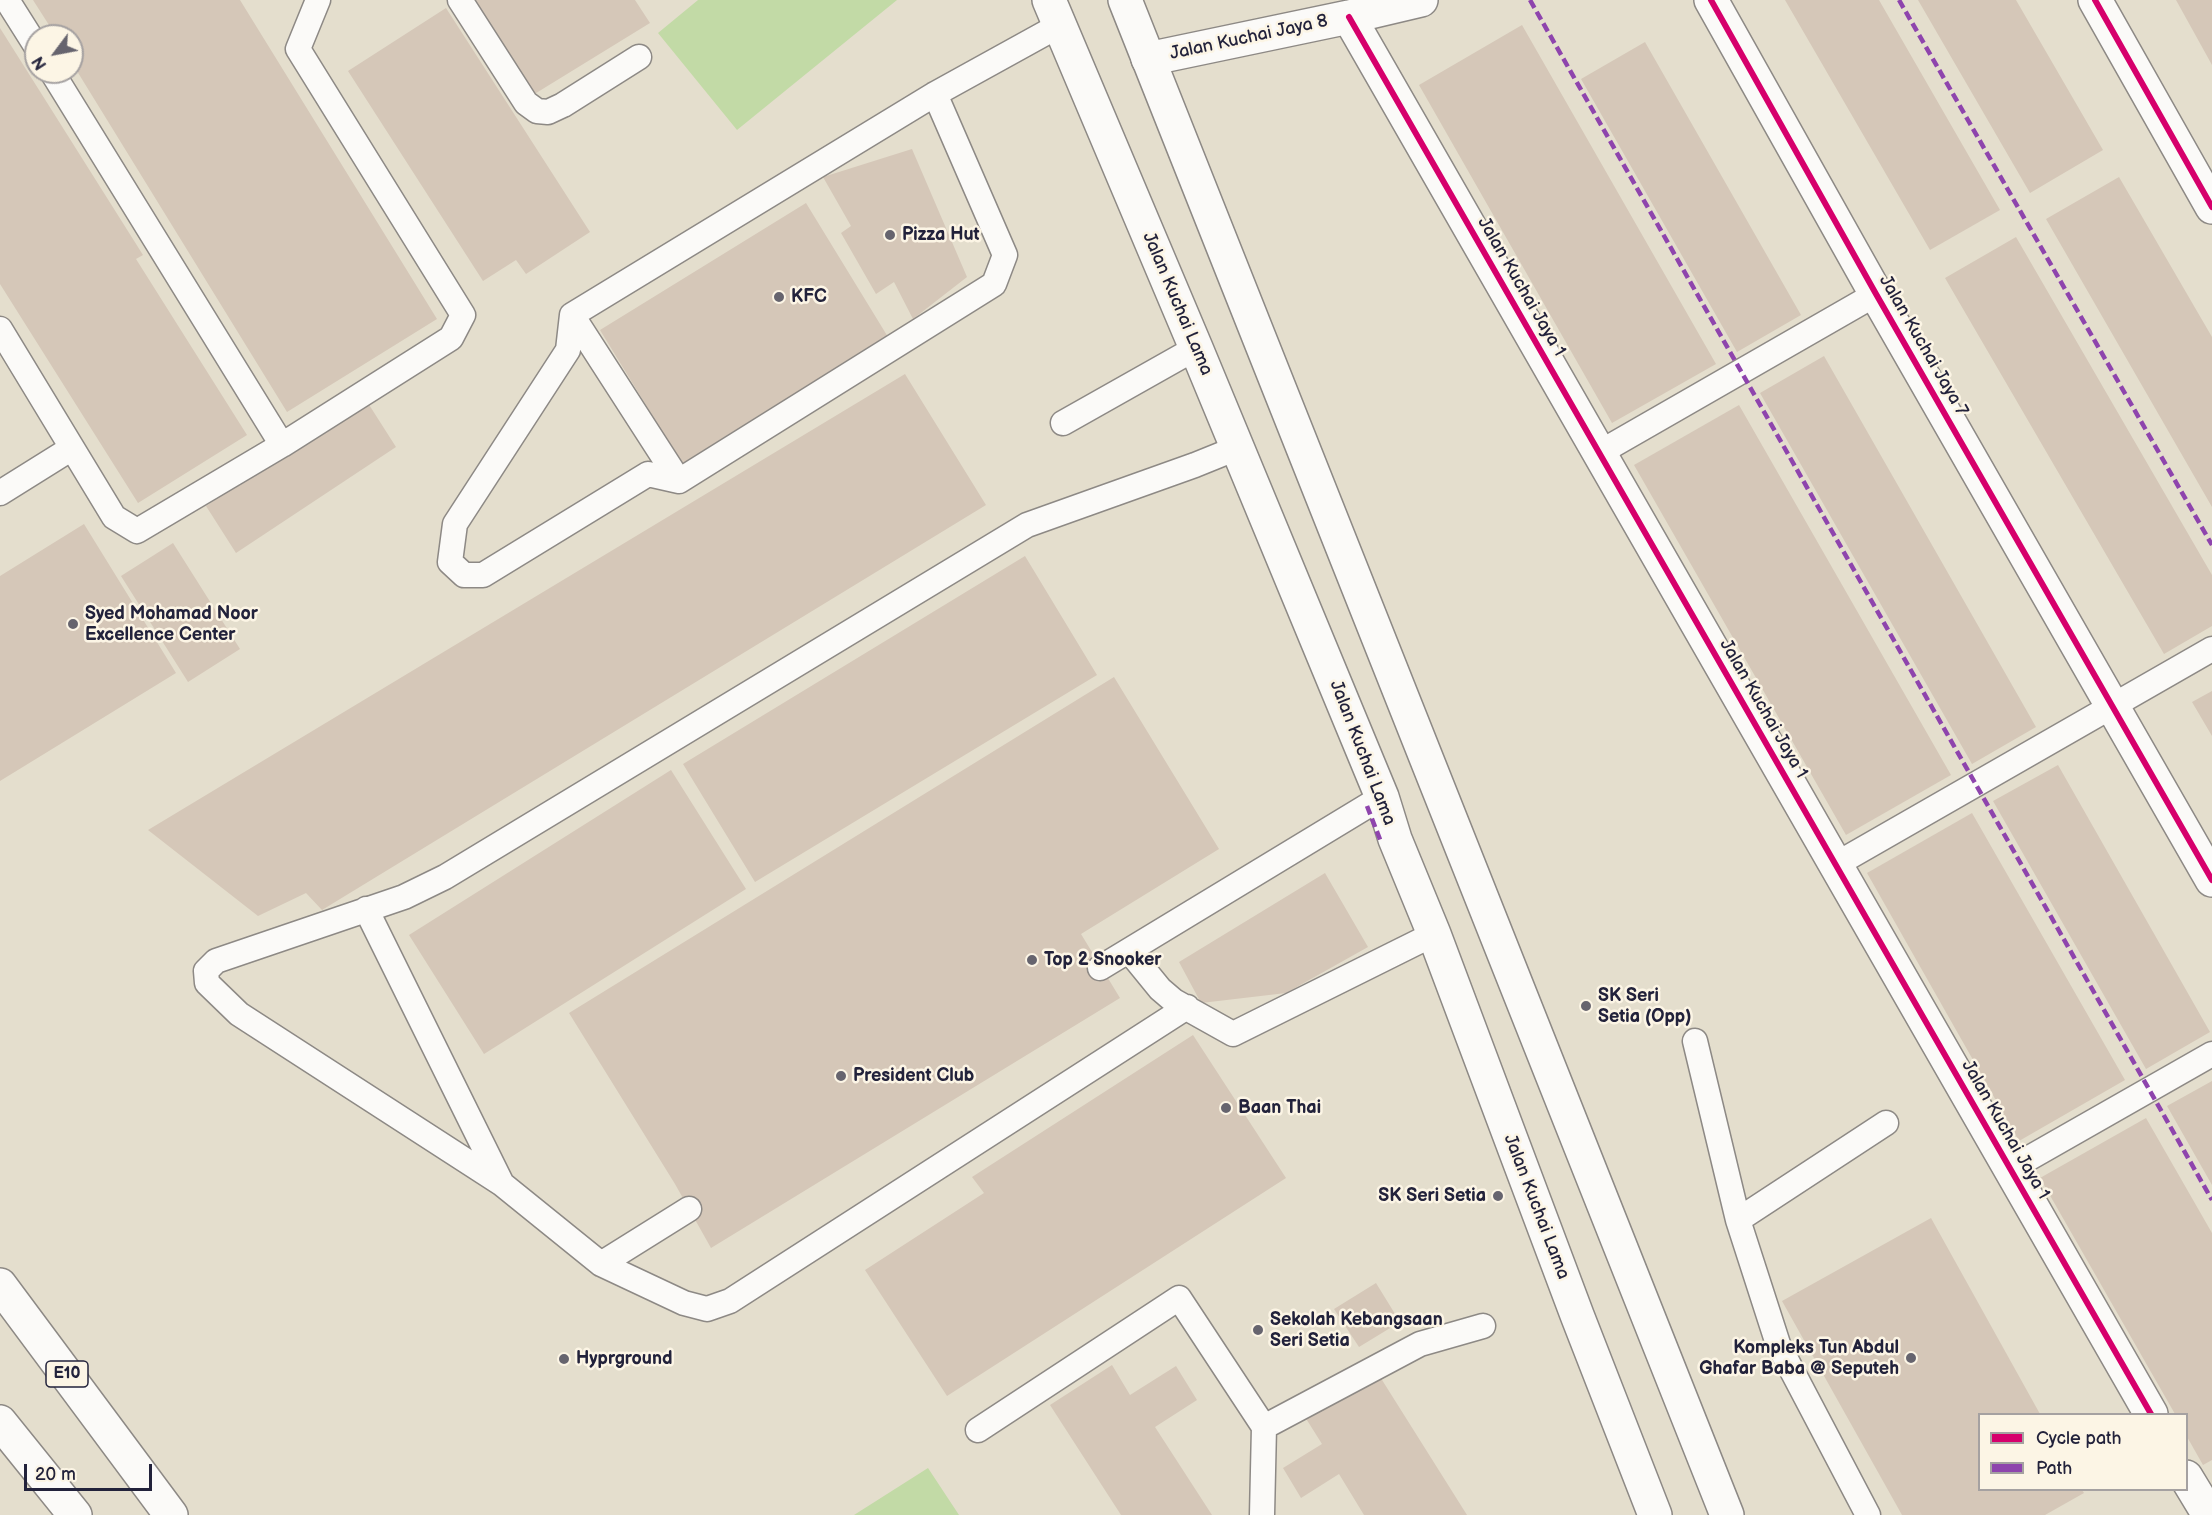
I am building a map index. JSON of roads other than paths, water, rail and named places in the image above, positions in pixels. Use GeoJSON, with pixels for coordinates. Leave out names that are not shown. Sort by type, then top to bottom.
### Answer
{"type":"FeatureCollection","features":[{"type":"Feature","properties":{"kind":"main road"},"geometry":{"type":"LineString","coordinates":[[1125,0],[1727,1515]]}},
{"type":"Feature","properties":{"kind":"main road","name":"Jalan Kuchai Jaya 8"},"geometry":{"type":"LineString","coordinates":[[1148,59],[1421,0]]}},
{"type":"Feature","properties":{"kind":"main road","name":"Jalan Kuchai Jaya 7"},"geometry":{"type":"LineString","coordinates":[[1711,0],[1876,294],[2212,880]]}},
{"type":"Feature","properties":{"kind":"main road"},"geometry":{"type":"LineString","coordinates":[[2095,0],[2212,207]]}},
{"type":"Feature","properties":{"kind":"main road","name":"Jalan Kuchai Lama"},"geometry":{"type":"LineString","coordinates":[[1055,13],[1382,798],[1395,839],[1434,934],[1655,1515]]}},
{"type":"Feature","properties":{"kind":"main road","name":"Jalan Kuchai Jaya 1"},"geometry":{"type":"LineString","coordinates":[[1349,17],[2150,1413]]}},
{"type":"Feature","properties":{"kind":"main road","name":"E10"},"geometry":{"type":"LineString","coordinates":[[0,1285],[171,1515]]}},
{"type":"Feature","properties":{"kind":"main road"},"geometry":{"type":"LineString","coordinates":[[0,1422],[75,1515]]}},
{"type":"Feature","properties":{"kind":"main road"},"geometry":{"type":"LineString","coordinates":[[2188,1478],[2209,1515]]}},
{"type":"Feature","properties":{"kind":"lane"},"geometry":{"type":"LineString","coordinates":[[8,0],[24,26]]}},
{"type":"Feature","properties":{"kind":"lane"},"geometry":{"type":"LineString","coordinates":[[3,341],[114,517],[137,531],[282,445],[451,338],[463,315],[298,49],[318,0]]}},
{"type":"Feature","properties":{"kind":"lane"},"geometry":{"type":"LineString","coordinates":[[460,0],[526,103],[537,111],[548,112],[563,105],[639,57]]}},
{"type":"Feature","properties":{"kind":"lane"},"geometry":{"type":"LineString","coordinates":[[572,315],[935,94],[1055,13]]}},
{"type":"Feature","properties":{"kind":"lane"},"geometry":{"type":"LineString","coordinates":[[59,84],[282,445]]}},
{"type":"Feature","properties":{"kind":"lane"},"geometry":{"type":"LineString","coordinates":[[572,315],[568,350],[455,524],[450,562],[464,575],[483,574],[648,474],[680,481],[994,284],[1005,255],[935,94]]}},
{"type":"Feature","properties":{"kind":"lane"},"geometry":{"type":"LineString","coordinates":[[1599,453],[1876,294]]}},
{"type":"Feature","properties":{"kind":"lane"},"geometry":{"type":"LineString","coordinates":[[572,315],[680,481]]}},
{"type":"Feature","properties":{"kind":"lane"},"geometry":{"type":"LineString","coordinates":[[1063,423],[1196,348]]}},
{"type":"Feature","properties":{"kind":"lane"},"geometry":{"type":"LineString","coordinates":[[0,493],[72,448]]}},
{"type":"Feature","properties":{"kind":"lane"},"geometry":{"type":"LineString","coordinates":[[1186,1007],[719,1306],[707,1309],[696,1308],[601,1264],[502,1184],[239,1014],[207,983],[206,971],[216,961],[404,897],[445,877],[1027,525],[1237,448]]}},
{"type":"Feature","properties":{"kind":"lane"},"geometry":{"type":"LineString","coordinates":[[1835,865],[2212,649]]}},
{"type":"Feature","properties":{"kind":"lane"},"geometry":{"type":"LineString","coordinates":[[1100,968],[1382,798]]}},
{"type":"Feature","properties":{"kind":"lane"},"geometry":{"type":"LineString","coordinates":[[366,909],[502,1184]]}},
{"type":"Feature","properties":{"kind":"lane"},"geometry":{"type":"LineString","coordinates":[[1129,951],[1160,989],[1174,1001],[1233,1034],[1434,934]]}},
{"type":"Feature","properties":{"kind":"lane"},"geometry":{"type":"LineString","coordinates":[[1695,1041],[1738,1220],[1778,1344],[1868,1515]]}},
{"type":"Feature","properties":{"kind":"lane"},"geometry":{"type":"LineString","coordinates":[[2010,1169],[2212,1054]]}},
{"type":"Feature","properties":{"kind":"lane"},"geometry":{"type":"LineString","coordinates":[[1738,1220],[1886,1123]]}},
{"type":"Feature","properties":{"kind":"lane"},"geometry":{"type":"LineString","coordinates":[[601,1264],[689,1209]]}},
{"type":"Feature","properties":{"kind":"lane"},"geometry":{"type":"LineString","coordinates":[[978,1430],[1179,1298],[1264,1427],[1262,1515]]}},
{"type":"Feature","properties":{"kind":"lane"},"geometry":{"type":"LineString","coordinates":[[1264,1427],[1420,1344],[1483,1326]]}},
{"type":"Feature","properties":{"kind":"place","name":"Pizza Hut"},"geometry":{"type":"Point","coordinates":[890,235]}},
{"type":"Feature","properties":{"kind":"place","name":"KFC"},"geometry":{"type":"Point","coordinates":[779,297]}},
{"type":"Feature","properties":{"kind":"place","name":"Syed Mohamad Noor Excellence Center"},"geometry":{"type":"Point","coordinates":[73,624]}},
{"type":"Feature","properties":{"kind":"place","name":"Top 2 Snooker"},"geometry":{"type":"Point","coordinates":[1032,960]}},
{"type":"Feature","properties":{"kind":"place","name":"SK Seri Setia (Opp)"},"geometry":{"type":"Point","coordinates":[1586,1006]}},
{"type":"Feature","properties":{"kind":"place","name":"President Club"},"geometry":{"type":"Point","coordinates":[841,1076]}},
{"type":"Feature","properties":{"kind":"place","name":"Baan Thai"},"geometry":{"type":"Point","coordinates":[1226,1108]}},
{"type":"Feature","properties":{"kind":"place","name":"SK Seri Setia"},"geometry":{"type":"Point","coordinates":[1498,1196]}},
{"type":"Feature","properties":{"kind":"place","name":"Sekolah Kebangsaan Seri Setia"},"geometry":{"type":"Point","coordinates":[1258,1330]}},
{"type":"Feature","properties":{"kind":"place","name":"Kompleks Tun Abdul Ghafar Baba @ Seputeh"},"geometry":{"type":"Point","coordinates":[1911,1358]}},
{"type":"Feature","properties":{"kind":"place","name":"Hyprground"},"geometry":{"type":"Point","coordinates":[564,1359]}}]}
